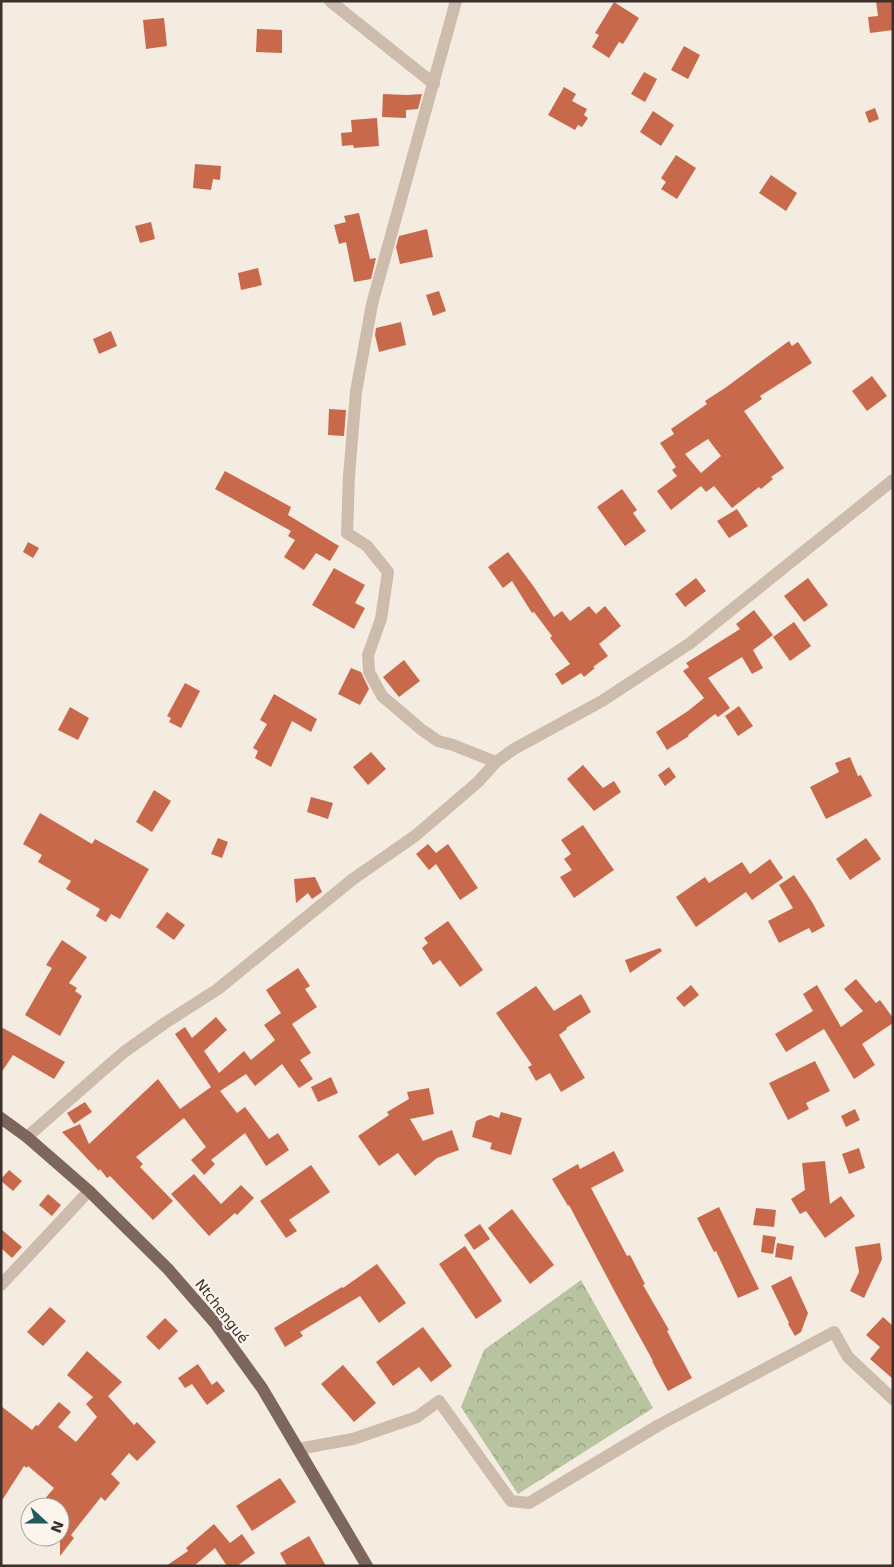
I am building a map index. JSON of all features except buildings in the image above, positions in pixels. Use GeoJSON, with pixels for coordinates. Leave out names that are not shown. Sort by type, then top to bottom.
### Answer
{"type":"FeatureCollection","features":[{"type":"Feature","properties":{"kind":"main road","name":"Ntchengué"},"geometry":{"type":"LineString","coordinates":[[1,1118],[27,1137],[89,1191],[168,1269],[215,1323],[262,1388],[367,1566]]}},
{"type":"Feature","properties":{"kind":"street"},"geometry":{"type":"LineString","coordinates":[[330,1],[434,84]]}},
{"type":"Feature","properties":{"kind":"street"},"geometry":{"type":"LineString","coordinates":[[456,1],[372,304],[356,392],[349,476],[347,534],[367,546],[388,572],[381,619],[368,655],[370,672],[382,696],[438,741],[454,745],[496,762]]}},
{"type":"Feature","properties":{"kind":"street"},"geometry":{"type":"LineString","coordinates":[[27,1137],[124,1052],[166,1022],[218,989],[353,879],[415,836],[478,782],[496,762],[514,749],[602,701],[688,644],[893,480]]}},
{"type":"Feature","properties":{"kind":"street"},"geometry":{"type":"LineString","coordinates":[[1,1285],[89,1191]]}},
{"type":"Feature","properties":{"kind":"street"},"geometry":{"type":"LineString","coordinates":[[298,1449],[362,1436],[418,1417],[440,1401],[511,1502],[529,1503],[659,1424],[834,1332],[848,1357],[893,1399]]}},
{"type":"Feature","properties":{"kind":"green space"},"geometry":{"type":"Polygon","coordinates":[[[581,1280],[653,1408],[518,1494],[461,1407],[484,1350],[581,1280]]]}}]}
